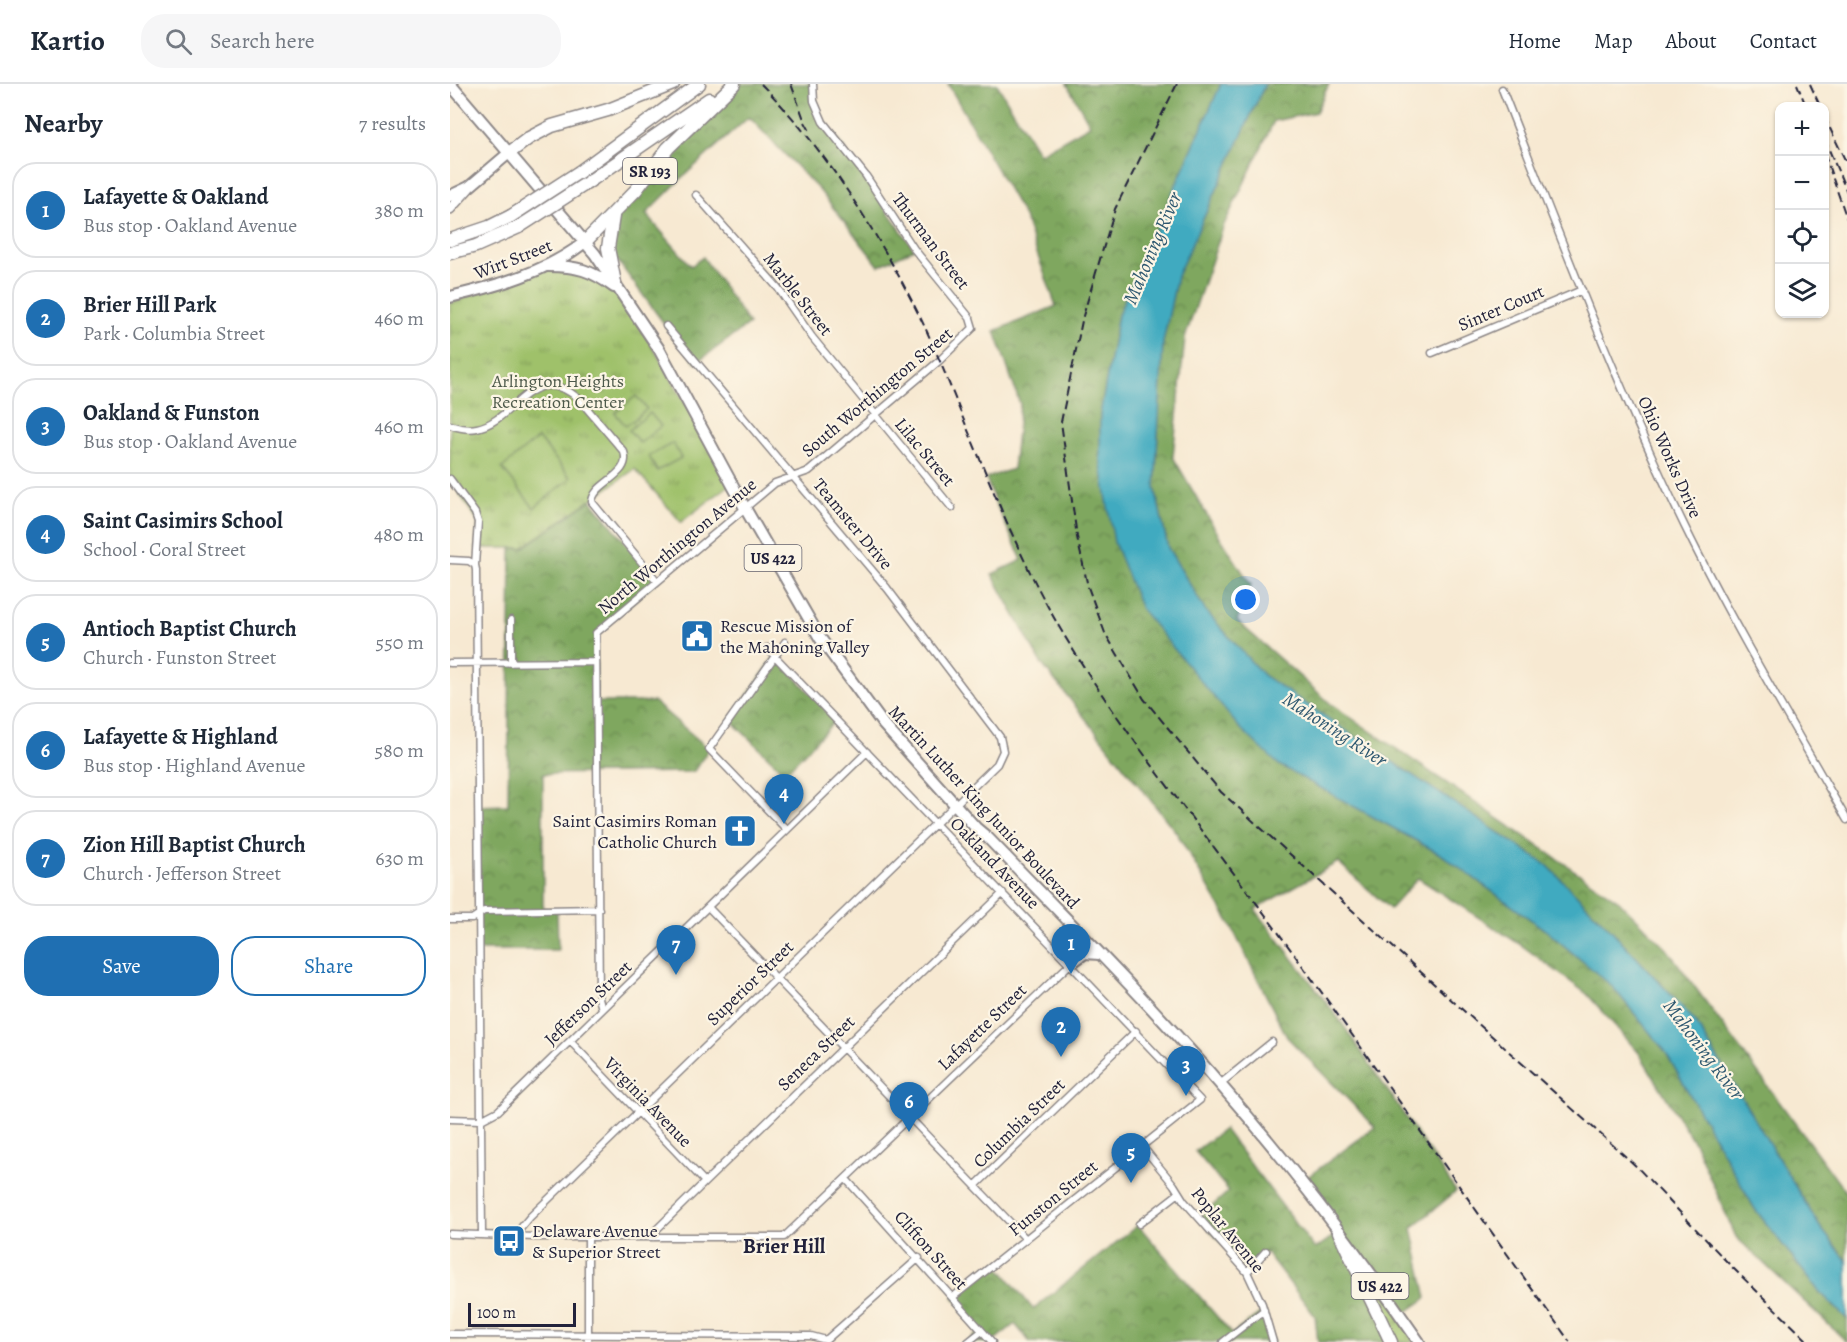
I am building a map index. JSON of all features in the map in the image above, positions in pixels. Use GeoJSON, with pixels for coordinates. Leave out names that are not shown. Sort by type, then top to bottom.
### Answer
{"type":"FeatureCollection","features":[{"type":"Feature","properties":{"kind":"highway"},"geometry":{"type":"LineString","coordinates":[[509,153],[529,138],[552,126],[608,110],[673,84]]}},
{"type":"Feature","properties":{"kind":"highway"},"geometry":{"type":"LineString","coordinates":[[451,239],[489,227],[511,216],[579,172],[699,84]]}},
{"type":"Feature","properties":{"kind":"highway"},"geometry":{"type":"LineString","coordinates":[[450,253],[476,246],[519,227],[714,99],[729,84]]}},
{"type":"Feature","properties":{"kind":"highway","name":"SR 193"},"geometry":{"type":"LineString","coordinates":[[585,242],[636,190],[668,148],[714,99],[734,84]]}},
{"type":"Feature","properties":{"kind":"highway"},"geometry":{"type":"LineString","coordinates":[[613,214],[608,248],[618,287]]}},
{"type":"Feature","properties":{"kind":"highway"},"geometry":{"type":"LineString","coordinates":[[1339,1232],[1391,1342]]}},
{"type":"Feature","properties":{"kind":"main road","name":"Martin Luther King Junior Boulevard"},"geometry":{"type":"LineString","coordinates":[[450,84],[585,242],[618,287],[659,350],[799,604],[840,667],[883,724],[955,805],[1100,954],[1220,1084],[1339,1232],[1419,1342]]}},
{"type":"Feature","properties":{"kind":"main road"},"geometry":{"type":"LineString","coordinates":[[450,209],[469,187],[509,153]]}},
{"type":"Feature","properties":{"kind":"main road"},"geometry":{"type":"LineString","coordinates":[[450,196],[469,187]]}},
{"type":"Feature","properties":{"kind":"main road","name":"Wirt Street"},"geometry":{"type":"LineString","coordinates":[[450,303],[475,291],[548,266],[585,242]]}},
{"type":"Feature","properties":{"kind":"main road","name":"US 422"},"geometry":{"type":"LineString","coordinates":[[548,266],[584,269],[618,287]]}},
{"type":"Feature","properties":{"kind":"main road","name":"US 422"},"geometry":{"type":"LineString","coordinates":[[450,297],[475,291]]}},
{"type":"Feature","properties":{"kind":"main road"},"geometry":{"type":"LineString","coordinates":[[1070,964],[1085,953],[1100,954]]}},
{"type":"Feature","properties":{"kind":"street","name":"Thurman Street"},"geometry":{"type":"LineString","coordinates":[[813,84],[814,101],[823,122],[866,176],[914,249],[973,323]]}},
{"type":"Feature","properties":{"kind":"street","name":"Ohio Works Drive"},"geometry":{"type":"LineString","coordinates":[[1502,89],[1633,412],[1686,528],[1731,615],[1847,820]]}},
{"type":"Feature","properties":{"kind":"street","name":"Marble Street"},"geometry":{"type":"LineString","coordinates":[[696,195],[777,288],[812,337],[874,414]]}},
{"type":"Feature","properties":{"kind":"street","name":"Sinter Court"},"geometry":{"type":"LineString","coordinates":[[1432,353],[1582,290]]}},
{"type":"Feature","properties":{"kind":"street","name":"South Worthington Street"},"geometry":{"type":"LineString","coordinates":[[793,477],[809,471],[940,360],[970,332],[973,323]]}},
{"type":"Feature","properties":{"kind":"street","name":"Teamster Drive"},"geometry":{"type":"LineString","coordinates":[[666,326],[869,565],[1000,737],[1003,751]]}},
{"type":"Feature","properties":{"kind":"street"},"geometry":{"type":"LineString","coordinates":[[451,427],[467,429],[484,426],[527,393],[540,387],[558,387],[571,392],[624,452],[626,458],[625,465],[593,495],[592,502],[657,581]]}},
{"type":"Feature","properties":{"kind":"street","name":"Lilac Street"},"geometry":{"type":"LineString","coordinates":[[874,414],[952,508]]}},
{"type":"Feature","properties":{"kind":"street","name":"North Worthington Avenue"},"geometry":{"type":"LineString","coordinates":[[602,1009],[599,998],[596,633],[775,483],[793,477]]}},
{"type":"Feature","properties":{"kind":"street"},"geometry":{"type":"LineString","coordinates":[[450,479],[475,513],[478,522],[474,564],[482,1234]]}},
{"type":"Feature","properties":{"kind":"street"},"geometry":{"type":"LineString","coordinates":[[450,560],[474,564]]}},
{"type":"Feature","properties":{"kind":"street"},"geometry":{"type":"LineString","coordinates":[[511,620],[511,663]]}},
{"type":"Feature","properties":{"kind":"street"},"geometry":{"type":"LineString","coordinates":[[785,642],[709,749],[787,830]]}},
{"type":"Feature","properties":{"kind":"street","name":"Oakland Avenue"},"geometry":{"type":"LineString","coordinates":[[767,648],[1200,1100]]}},
{"type":"Feature","properties":{"kind":"street"},"geometry":{"type":"LineString","coordinates":[[450,663],[596,662]]}},
{"type":"Feature","properties":{"kind":"street","name":"Superior Street"},"geometry":{"type":"LineString","coordinates":[[515,1235],[530,1216],[997,764],[1003,751]]}},
{"type":"Feature","properties":{"kind":"street","name":"Jefferson Street"},"geometry":{"type":"LineString","coordinates":[[481,1120],[498,1111],[867,752]]}},
{"type":"Feature","properties":{"kind":"street","name":"Seneca Street"},"geometry":{"type":"LineString","coordinates":[[653,1237],[657,1229],[1003,893]]}},
{"type":"Feature","properties":{"kind":"street"},"geometry":{"type":"LineString","coordinates":[[708,907],[1026,1239]]}},
{"type":"Feature","properties":{"kind":"street"},"geometry":{"type":"LineString","coordinates":[[450,920],[472,919],[484,911],[599,909]]}},
{"type":"Feature","properties":{"kind":"street","name":"Lafayette Street"},"geometry":{"type":"LineString","coordinates":[[653,1237],[784,1237],[1070,964]]}},
{"type":"Feature","properties":{"kind":"street","name":"Columbia Street"},"geometry":{"type":"LineString","coordinates":[[975,1186],[1136,1031]]}},
{"type":"Feature","properties":{"kind":"street","name":"Virginia Avenue"},"geometry":{"type":"LineString","coordinates":[[570,1041],[705,1182]]}},
{"type":"Feature","properties":{"kind":"street"},"geometry":{"type":"LineString","coordinates":[[1220,1084],[1272,1042]]}},
{"type":"Feature","properties":{"kind":"street","name":"Funston Street"},"geometry":{"type":"LineString","coordinates":[[953,1297],[1200,1100]]}},
{"type":"Feature","properties":{"kind":"street"},"geometry":{"type":"LineString","coordinates":[[450,1119],[481,1120]]}},
{"type":"Feature","properties":{"kind":"street","name":"Poplar Avenue"},"geometry":{"type":"LineString","coordinates":[[1142,1146],[1247,1272],[1264,1310],[1273,1342]]}},
{"type":"Feature","properties":{"kind":"street","name":"Clifton Street"},"geometry":{"type":"LineString","coordinates":[[846,1179],[992,1342]]}},
{"type":"Feature","properties":{"kind":"street"},"geometry":{"type":"LineString","coordinates":[[1139,1224],[1179,1193]]}},
{"type":"Feature","properties":{"kind":"street"},"geometry":{"type":"LineString","coordinates":[[450,1234],[653,1237]]}},
{"type":"Feature","properties":{"kind":"street"},"geometry":{"type":"LineString","coordinates":[[588,1237],[588,1338]]}},
{"type":"Feature","properties":{"kind":"street"},"geometry":{"type":"LineString","coordinates":[[1247,1272],[1266,1251]]}},
{"type":"Feature","properties":{"kind":"street"},"geometry":{"type":"LineString","coordinates":[[450,1334],[588,1338],[789,1339],[811,1336],[825,1341],[919,1258]]}},
{"type":"Feature","properties":{"kind":"street"},"geometry":{"type":"LineString","coordinates":[[1223,1342],[1264,1310]]}},
{"type":"Feature","properties":{"kind":"street"},"geometry":{"type":"LineString","coordinates":[[968,1342],[981,1330]]}},
{"type":"Feature","properties":{"kind":"green space"},"geometry":{"type":"Polygon","coordinates":[[[734,84],[813,84],[818,111],[914,249],[879,266],[820,191],[749,117],[646,214],[691,266],[703,257],[749,324],[696,363],[608,248],[613,214],[734,84]]]}},
{"type":"Feature","properties":{"kind":"green space"},"geometry":{"type":"Polygon","coordinates":[[[948,84],[997,84],[1039,154],[1090,125],[1067,84],[1221,84],[1118,315],[1100,415],[1114,542],[1279,765],[1442,855],[1548,932],[1612,986],[1665,1051],[1755,1209],[1818,1290],[1847,1319],[1847,1342],[1736,1237],[1695,1144],[1639,1053],[1587,994],[1521,945],[1418,878],[1390,909],[1338,862],[1255,909],[1339,1019],[1456,1191],[1412,1228],[1427,1298],[1401,1316],[1342,1236],[1390,1342],[1318,1342],[1315,1316],[1266,1252],[1247,1272],[1199,1218],[1229,1191],[1195,1151],[1224,1129],[1315,1249],[1339,1232],[1301,1182],[1375,1127],[1287,1037],[1229,922],[1176,832],[1041,663],[992,574],[1022,560],[986,478],[1013,469],[1020,404],[995,331],[1056,306],[1024,217],[948,84]]]}},
{"type":"Feature","properties":{"kind":"green space"},"geometry":{"type":"Polygon","coordinates":[[[1265,84],[1329,84],[1316,112],[1274,121],[1224,225],[1185,338],[1173,457],[1251,585],[1237,621],[1331,704],[1619,901],[1667,949],[1847,1194],[1847,1261],[1820,1227],[1695,1021],[1613,932],[1548,866],[1263,675],[1205,610],[1168,548],[1155,488],[1163,342],[1177,276],[1265,84]]]}},
{"type":"Feature","properties":{"kind":"green space","name":"Arlington Heights Recreation Center"},"geometry":{"type":"Polygon","coordinates":[[[574,267],[621,292],[732,483],[681,522],[635,469],[522,548],[476,548],[478,522],[450,479],[450,431],[452,426],[450,425],[450,303],[538,270],[574,267]]]}},
{"type":"Feature","properties":{"kind":"green space"},"geometry":{"type":"Polygon","coordinates":[[[636,396],[647,409],[626,426],[615,413],[636,396]]]}},
{"type":"Feature","properties":{"kind":"green space"},"geometry":{"type":"Polygon","coordinates":[[[650,413],[661,426],[640,443],[629,430],[650,413]]]}},
{"type":"Feature","properties":{"kind":"green space"},"geometry":{"type":"Polygon","coordinates":[[[538,438],[571,478],[534,508],[502,468],[538,438]]]}},
{"type":"Feature","properties":{"kind":"green space"},"geometry":{"type":"Polygon","coordinates":[[[673,443],[681,458],[657,471],[649,456],[673,443]]]}},
{"type":"Feature","properties":{"kind":"green space"},"geometry":{"type":"Polygon","coordinates":[[[591,500],[657,581],[596,633],[596,702],[654,702],[709,749],[691,772],[543,774],[543,909],[557,909],[558,950],[479,950],[478,806],[508,805],[511,548],[523,548],[591,500]]]}},
{"type":"Feature","properties":{"kind":"green space"},"geometry":{"type":"Polygon","coordinates":[[[775,656],[836,720],[785,773],[730,720],[775,656]]]}},
{"type":"Feature","properties":{"kind":"green space"},"geometry":{"type":"Polygon","coordinates":[[[1138,1225],[1232,1334],[1264,1310],[1273,1342],[1030,1342],[1015,1324],[992,1342],[968,1342],[981,1330],[953,1297],[996,1263],[1033,1309],[1138,1225]]]}},
{"type":"Feature","properties":{"kind":"green space"},"geometry":{"type":"Polygon","coordinates":[[[1339,1232],[1419,1342],[1391,1342],[1339,1232]]]}},
{"type":"Feature","properties":{"kind":"water","name":"Mahoning River"},"geometry":{"type":"Polygon","coordinates":[[[1221,84],[1265,84],[1177,276],[1163,342],[1155,488],[1168,548],[1205,610],[1263,675],[1548,866],[1695,1021],[1820,1227],[1847,1261],[1847,1319],[1818,1290],[1755,1209],[1665,1051],[1612,986],[1548,932],[1442,855],[1279,765],[1239,727],[1141,609],[1114,542],[1100,459],[1100,415],[1118,315],[1221,84]]]}},
{"type":"Feature","properties":{"kind":"railway"},"geometry":{"type":"LineString","coordinates":[[761,84],[828,163],[886,252],[929,337],[1019,549],[1046,604],[1085,669],[1163,780],[1310,976],[1570,1342]]}},
{"type":"Feature","properties":{"kind":"railway"},"geometry":{"type":"LineString","coordinates":[[791,84],[810,131]]}},
{"type":"Feature","properties":{"kind":"railway"},"geometry":{"type":"LineString","coordinates":[[1177,84],[1115,209],[1083,316],[1061,422],[1077,537],[1088,587],[1105,633],[1144,699],[1221,792],[1637,1167],[1731,1266],[1809,1342]]}},
{"type":"Feature","properties":{"kind":"railway"},"geometry":{"type":"LineString","coordinates":[[1797,84],[1804,102]]}},
{"type":"Feature","properties":{"kind":"railway"},"geometry":{"type":"LineString","coordinates":[[1810,84],[1818,102]]}},
{"type":"Feature","properties":{"kind":"railway"},"geometry":{"type":"LineString","coordinates":[[1829,126],[1847,164]]}},
{"type":"Feature","properties":{"kind":"railway"},"geometry":{"type":"LineString","coordinates":[[1829,150],[1847,192]]}},
{"type":"Feature","properties":{"kind":"railway"},"geometry":{"type":"LineString","coordinates":[[1825,156],[1847,219]]}},
{"type":"Feature","properties":{"kind":"place","name":"Rescue Mission of the Mahoning Valley"},"geometry":{"type":"Point","coordinates":[697,636]}},
{"type":"Feature","properties":{"kind":"place","name":"Saint Casimirs School"},"geometry":{"type":"Point","coordinates":[784,824]}},
{"type":"Feature","properties":{"kind":"place","name":"Saint Casimirs Roman Catholic Church"},"geometry":{"type":"Point","coordinates":[740,831]}},
{"type":"Feature","properties":{"kind":"place","name":"Lafayette & Oakland"},"geometry":{"type":"Point","coordinates":[1071,974]}},
{"type":"Feature","properties":{"kind":"place","name":"Zion Hill Baptist Church"},"geometry":{"type":"Point","coordinates":[676,975]}},
{"type":"Feature","properties":{"kind":"place","name":"Brier Hill Park"},"geometry":{"type":"Point","coordinates":[1061,1057]}},
{"type":"Feature","properties":{"kind":"place","name":"Oakland & Funston"},"geometry":{"type":"Point","coordinates":[1186,1096]}},
{"type":"Feature","properties":{"kind":"place","name":"Lafayette & Highland"},"geometry":{"type":"Point","coordinates":[909,1132]}},
{"type":"Feature","properties":{"kind":"place","name":"Antioch Baptist Church"},"geometry":{"type":"Point","coordinates":[1131,1183]}},
{"type":"Feature","properties":{"kind":"place","name":"Delaware Avenue & Superior Street"},"geometry":{"type":"Point","coordinates":[509,1241]}},
{"type":"Feature","properties":{"kind":"district","name":"Brier Hill"},"geometry":{"type":"Point","coordinates":[784,1246]}}]}
